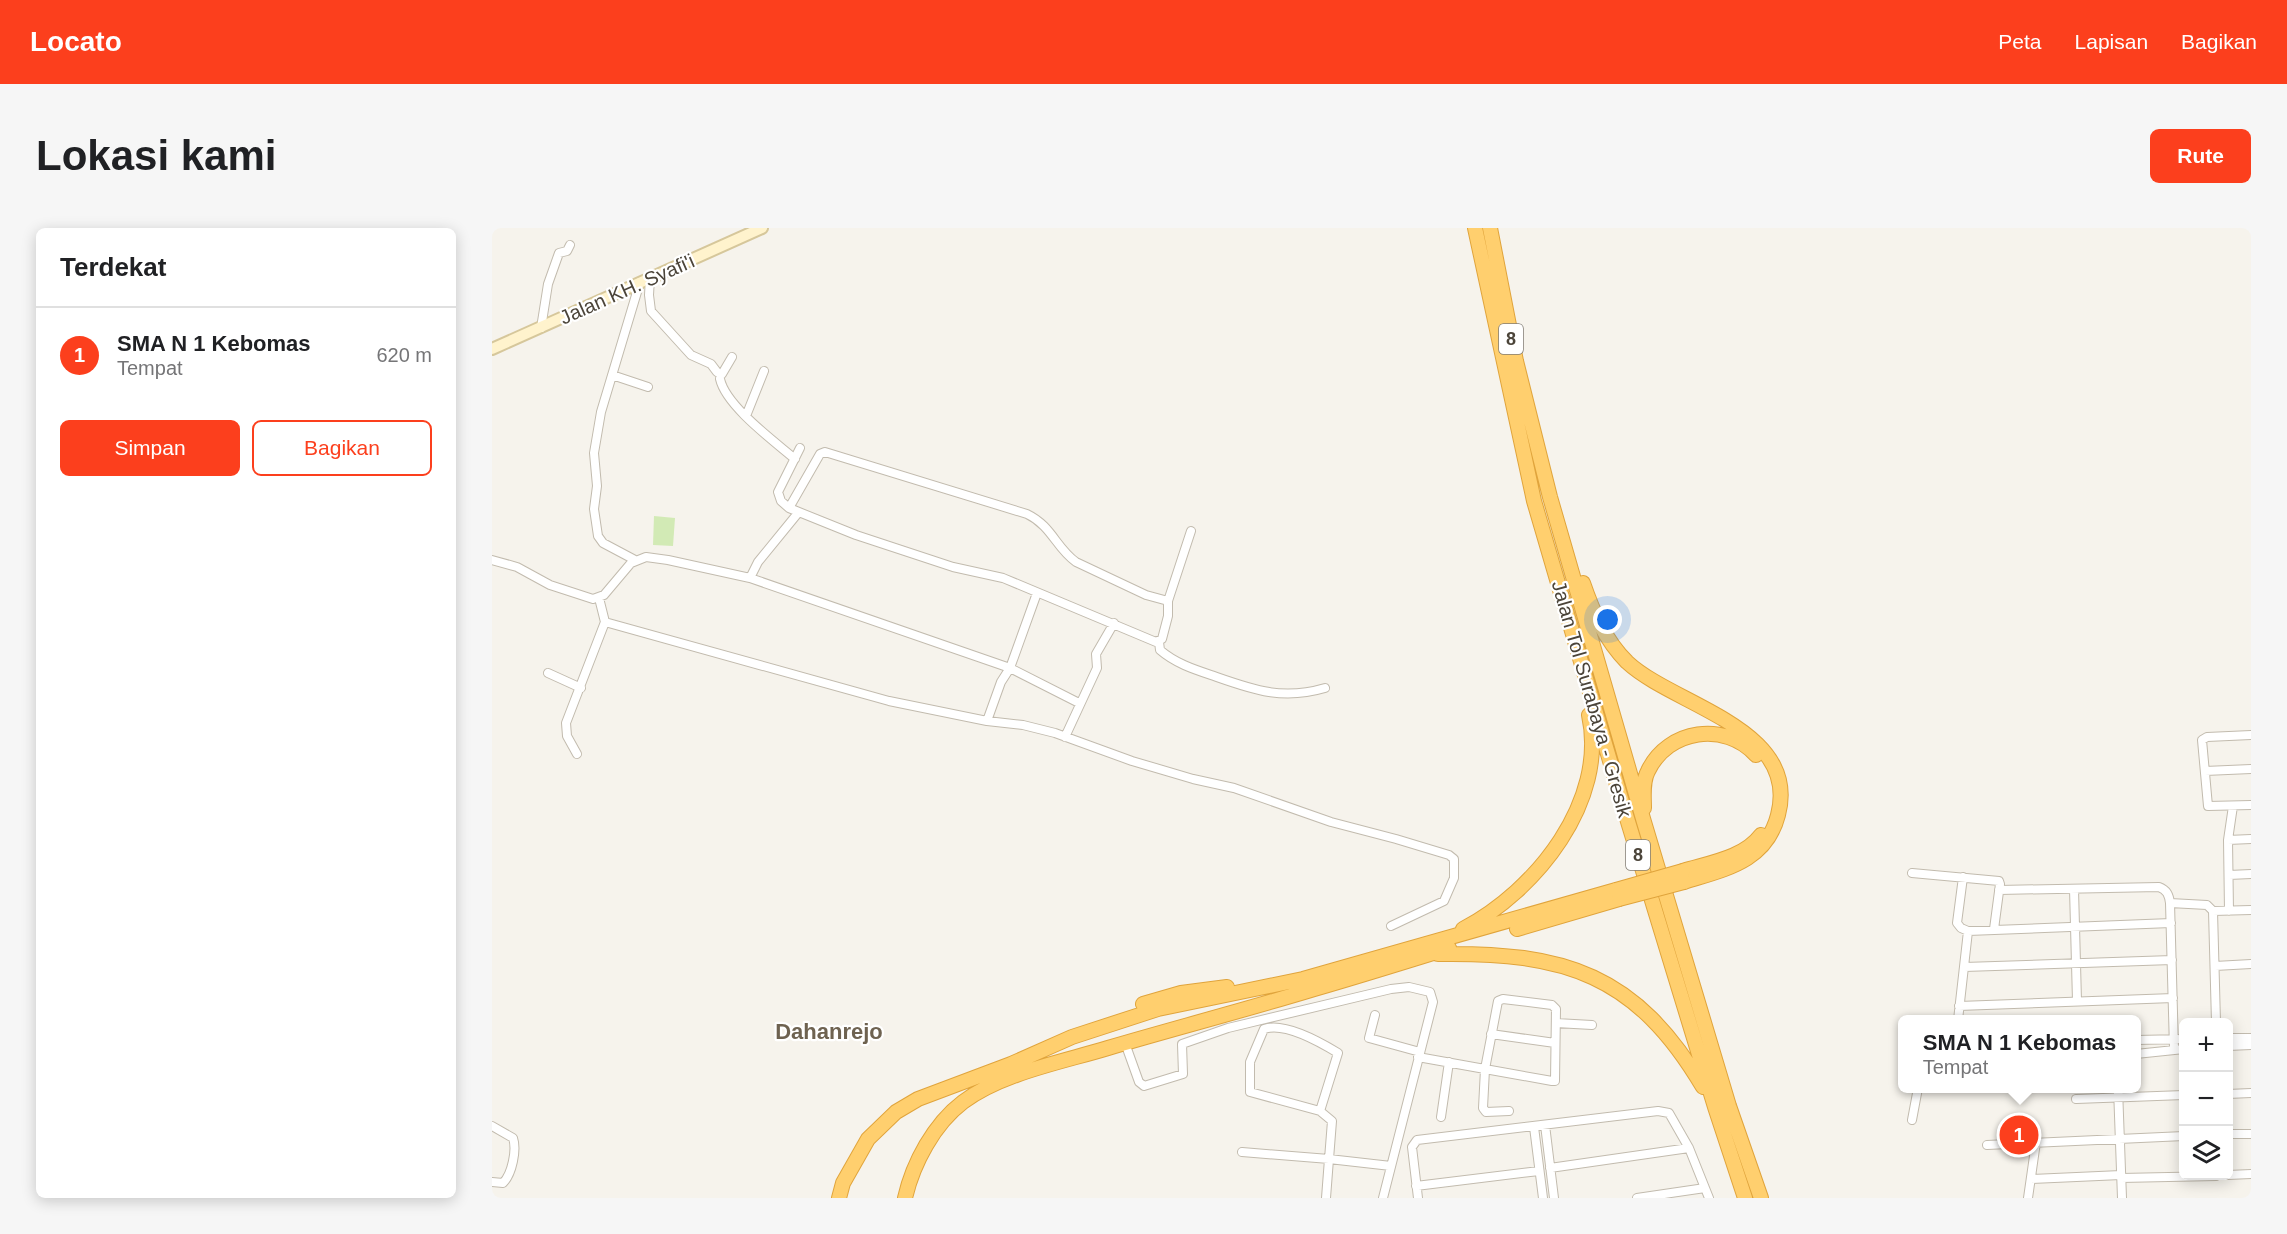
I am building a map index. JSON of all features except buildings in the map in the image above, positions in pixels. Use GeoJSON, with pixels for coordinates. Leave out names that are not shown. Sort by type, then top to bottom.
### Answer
{"type":"FeatureCollection","features":[{"type":"Feature","properties":{"kind":"highway","name":"Jalan Tol Surabaya - Gresik"},"geometry":{"type":"LineString","coordinates":[[1475,228],[1526,467],[1563,602],[1715,1107],[1745,1198]]}},
{"type":"Feature","properties":{"kind":"highway","name":"8"},"geometry":{"type":"LineString","coordinates":[[1490,228],[1516,361],[1550,497]]}},
{"type":"Feature","properties":{"kind":"highway","name":"Jalan Tol Surabaya - Gresik"},"geometry":{"type":"LineString","coordinates":[[1550,497],[1644,822],[1730,1106],[1761,1198]]}},
{"type":"Feature","properties":{"kind":"highway"},"geometry":{"type":"LineString","coordinates":[[905,1198],[922,1153],[941,1125],[962,1103],[985,1089],[1012,1077],[1428,954],[1618,895],[1684,876],[1733,866],[1751,857],[1766,843],[1779,810],[1780,788],[1771,762],[1743,730],[1651,681],[1619,653],[1594,613],[1550,497]]}},
{"type":"Feature","properties":{"kind":"highway"},"geometry":{"type":"LineString","coordinates":[[1438,942],[1474,923],[1532,875],[1561,837],[1582,802],[1591,763],[1592,728],[1563,602]]}},
{"type":"Feature","properties":{"kind":"highway"},"geometry":{"type":"LineString","coordinates":[[1644,822],[1644,787],[1647,773],[1659,755],[1680,740],[1701,733],[1725,735],[1741,743],[1760,759],[1768,775],[1771,796],[1770,812],[1762,834],[1756,842],[1737,854],[1684,876]]}},
{"type":"Feature","properties":{"kind":"highway"},"geometry":{"type":"LineString","coordinates":[[838,1198],[843,1183],[868,1138],[896,1112],[918,1099],[990,1071],[1063,1034],[1118,1011],[1181,993],[1304,979],[1618,895]]}},
{"type":"Feature","properties":{"kind":"highway"},"geometry":{"type":"LineString","coordinates":[[1428,954],[1484,953],[1523,957],[1550,962],[1595,976],[1622,993],[1647,1013],[1663,1030],[1686,1058],[1715,1107]]}},
{"type":"Feature","properties":{"kind":"main road","name":"Jalan KH. Syafi'i"},"geometry":{"type":"LineString","coordinates":[[492,349],[762,228]]}},
{"type":"Feature","properties":{"kind":"street"},"geometry":{"type":"LineString","coordinates":[[541,328],[551,274],[559,253],[567,251],[570,245]]}},
{"type":"Feature","properties":{"kind":"street"},"geometry":{"type":"LineString","coordinates":[[635,560],[601,542],[596,527],[594,500],[597,486],[594,447],[612,375],[645,280]]}},
{"type":"Feature","properties":{"kind":"street"},"geometry":{"type":"LineString","coordinates":[[645,280],[655,315],[691,355],[711,364],[720,375],[724,392],[746,416],[795,459]]}},
{"type":"Feature","properties":{"kind":"street"},"geometry":{"type":"LineString","coordinates":[[720,375],[732,357]]}},
{"type":"Feature","properties":{"kind":"street"},"geometry":{"type":"LineString","coordinates":[[746,416],[764,371]]}},
{"type":"Feature","properties":{"kind":"street"},"geometry":{"type":"LineString","coordinates":[[612,375],[648,387]]}},
{"type":"Feature","properties":{"kind":"street"},"geometry":{"type":"LineString","coordinates":[[801,448],[778,492],[789,508],[798,513],[953,567],[1003,578],[1159,642]]}},
{"type":"Feature","properties":{"kind":"street"},"geometry":{"type":"LineString","coordinates":[[789,508],[820,454],[825,452],[1027,514],[1043,524],[1068,556],[1076,562],[1146,595],[1168,602]]}},
{"type":"Feature","properties":{"kind":"street"},"geometry":{"type":"LineString","coordinates":[[750,578],[758,562],[798,513]]}},
{"type":"Feature","properties":{"kind":"street"},"geometry":{"type":"LineString","coordinates":[[1191,531],[1168,602],[1168,616],[1162,639],[1159,642],[1160,650],[1175,661],[1246,688],[1280,694],[1325,688]]}},
{"type":"Feature","properties":{"kind":"street"},"geometry":{"type":"LineString","coordinates":[[492,560],[517,567],[550,585],[590,598],[600,598],[635,560],[646,557],[750,578],[1010,668],[1079,703]]}},
{"type":"Feature","properties":{"kind":"street"},"geometry":{"type":"LineString","coordinates":[[987,722],[1001,682],[1010,668],[1037,593]]}},
{"type":"Feature","properties":{"kind":"street"},"geometry":{"type":"LineString","coordinates":[[577,754],[569,740],[566,728],[604,622],[600,598]]}},
{"type":"Feature","properties":{"kind":"street"},"geometry":{"type":"LineString","coordinates":[[604,622],[889,701],[987,722],[1023,725],[1132,761],[1234,788],[1331,822],[1396,839],[1449,855],[1454,859],[1454,878],[1444,901],[1392,926]]}},
{"type":"Feature","properties":{"kind":"street"},"geometry":{"type":"LineString","coordinates":[[1065,737],[1097,668],[1096,654],[1114,623]]}},
{"type":"Feature","properties":{"kind":"street"},"geometry":{"type":"LineString","coordinates":[[548,674],[581,688]]}},
{"type":"Feature","properties":{"kind":"street"},"geometry":{"type":"LineString","coordinates":[[2251,735],[2204,738],[2208,806],[2251,805]]}},
{"type":"Feature","properties":{"kind":"street"},"geometry":{"type":"LineString","coordinates":[[2205,771],[2251,769]]}},
{"type":"Feature","properties":{"kind":"street"},"geometry":{"type":"LineString","coordinates":[[2229,911],[2228,840],[2233,806]]}},
{"type":"Feature","properties":{"kind":"street"},"geometry":{"type":"LineString","coordinates":[[2228,840],[2251,839]]}},
{"type":"Feature","properties":{"kind":"street"},"geometry":{"type":"LineString","coordinates":[[1912,873],[1997,880],[2000,884],[1994,929]]}},
{"type":"Feature","properties":{"kind":"street"},"geometry":{"type":"LineString","coordinates":[[2229,875],[2251,874]]}},
{"type":"Feature","properties":{"kind":"street"},"geometry":{"type":"LineString","coordinates":[[1963,877],[1957,923],[1968,931],[2170,923]]}},
{"type":"Feature","properties":{"kind":"street"},"geometry":{"type":"LineString","coordinates":[[1999,890],[2158,887],[2164,889],[2169,895],[2170,903],[2174,1049]]}},
{"type":"Feature","properties":{"kind":"street"},"geometry":{"type":"LineString","coordinates":[[2074,889],[2077,1001]]}},
{"type":"Feature","properties":{"kind":"street"},"geometry":{"type":"LineString","coordinates":[[2170,903],[2207,905],[2213,911],[2216,1018]]}},
{"type":"Feature","properties":{"kind":"street"},"geometry":{"type":"LineString","coordinates":[[2213,911],[2251,910]]}},
{"type":"Feature","properties":{"kind":"street"},"geometry":{"type":"LineString","coordinates":[[1958,1015],[1968,931]]}},
{"type":"Feature","properties":{"kind":"street"},"geometry":{"type":"LineString","coordinates":[[1964,967],[2172,960]]}},
{"type":"Feature","properties":{"kind":"street"},"geometry":{"type":"LineString","coordinates":[[2215,966],[2251,964]]}},
{"type":"Feature","properties":{"kind":"street"},"geometry":{"type":"LineString","coordinates":[[1125,1043],[1139,1082],[1144,1086],[1183,1074],[1185,1071],[1180,1046],[1228,1028],[1391,989],[1409,987],[1422,989],[1432,994],[1433,1002],[1383,1198]]}},
{"type":"Feature","properties":{"kind":"street"},"geometry":{"type":"LineString","coordinates":[[1959,1006],[2173,998]]}},
{"type":"Feature","properties":{"kind":"street"},"geometry":{"type":"LineString","coordinates":[[1375,1015],[1369,1038],[1449,1062],[1485,1069],[1555,1081],[1556,1009],[1552,1005],[1499,999],[1485,1069],[1485,1111],[1509,1111]]}},
{"type":"Feature","properties":{"kind":"street"},"geometry":{"type":"LineString","coordinates":[[1556,1023],[1592,1025]]}},
{"type":"Feature","properties":{"kind":"street"},"geometry":{"type":"LineString","coordinates":[[1320,1111],[1338,1053],[1286,1028],[1264,1029],[1256,1043],[1250,1062],[1250,1092],[1320,1111],[1332,1120],[1326,1198]]}},
{"type":"Feature","properties":{"kind":"street"},"geometry":{"type":"LineString","coordinates":[[1491,1034],[1555,1043]]}},
{"type":"Feature","properties":{"kind":"street"},"geometry":{"type":"LineString","coordinates":[[2233,1038],[2251,1038]]}},
{"type":"Feature","properties":{"kind":"street"},"geometry":{"type":"LineString","coordinates":[[2141,1040],[2179,1039]]}},
{"type":"Feature","properties":{"kind":"street"},"geometry":{"type":"LineString","coordinates":[[2233,1047],[2251,1045]]}},
{"type":"Feature","properties":{"kind":"street"},"geometry":{"type":"LineString","coordinates":[[2141,1053],[2179,1049]]}},
{"type":"Feature","properties":{"kind":"street"},"geometry":{"type":"LineString","coordinates":[[1441,1117],[1449,1062]]}},
{"type":"Feature","properties":{"kind":"street"},"geometry":{"type":"LineString","coordinates":[[1912,1120],[1917,1093]]}},
{"type":"Feature","properties":{"kind":"street"},"geometry":{"type":"LineString","coordinates":[[2118,1093],[2122,1198]]}},
{"type":"Feature","properties":{"kind":"street"},"geometry":{"type":"LineString","coordinates":[[2233,1094],[2251,1093]]}},
{"type":"Feature","properties":{"kind":"street"},"geometry":{"type":"LineString","coordinates":[[2076,1099],[2179,1095]]}},
{"type":"Feature","properties":{"kind":"street"},"geometry":{"type":"LineString","coordinates":[[1418,1198],[1412,1147],[1418,1140],[1664,1112],[1669,1113],[1689,1148],[1709,1198]]}},
{"type":"Feature","properties":{"kind":"street"},"geometry":{"type":"LineString","coordinates":[[1545,1125],[1554,1198]]}},
{"type":"Feature","properties":{"kind":"street"},"geometry":{"type":"LineString","coordinates":[[492,1126],[513,1138],[515,1144],[511,1168],[506,1180],[503,1183],[492,1182]]}},
{"type":"Feature","properties":{"kind":"street"},"geometry":{"type":"LineString","coordinates":[[1534,1127],[1543,1198]]}},
{"type":"Feature","properties":{"kind":"street"},"geometry":{"type":"LineString","coordinates":[[2233,1134],[2251,1134]]}},
{"type":"Feature","properties":{"kind":"street"},"geometry":{"type":"LineString","coordinates":[[1987,1145],[2179,1136]]}},
{"type":"Feature","properties":{"kind":"street"},"geometry":{"type":"LineString","coordinates":[[2028,1198],[2036,1142]]}},
{"type":"Feature","properties":{"kind":"street"},"geometry":{"type":"LineString","coordinates":[[1550,1168],[1689,1148]]}},
{"type":"Feature","properties":{"kind":"street"},"geometry":{"type":"LineString","coordinates":[[1242,1152],[1391,1166]]}},
{"type":"Feature","properties":{"kind":"street"},"geometry":{"type":"LineString","coordinates":[[1416,1186],[1539,1171]]}},
{"type":"Feature","properties":{"kind":"street"},"geometry":{"type":"LineString","coordinates":[[2233,1175],[2251,1174]]}},
{"type":"Feature","properties":{"kind":"street"},"geometry":{"type":"LineString","coordinates":[[2031,1179],[2179,1176]]}},
{"type":"Feature","properties":{"kind":"street"},"geometry":{"type":"LineString","coordinates":[[1637,1198],[1705,1188]]}},
{"type":"Feature","properties":{"kind":"green space"},"geometry":{"type":"Polygon","coordinates":[[[654,516],[675,518],[673,546],[653,545],[654,516]]]}},
{"type":"Feature","properties":{"kind":"place","name":"SMA N 1 Kebomas"},"geometry":{"type":"Point","coordinates":[2019,1135]}},
{"type":"Feature","properties":{"kind":"district","name":"Dahanrejo"},"geometry":{"type":"Point","coordinates":[829,1031]}}]}
